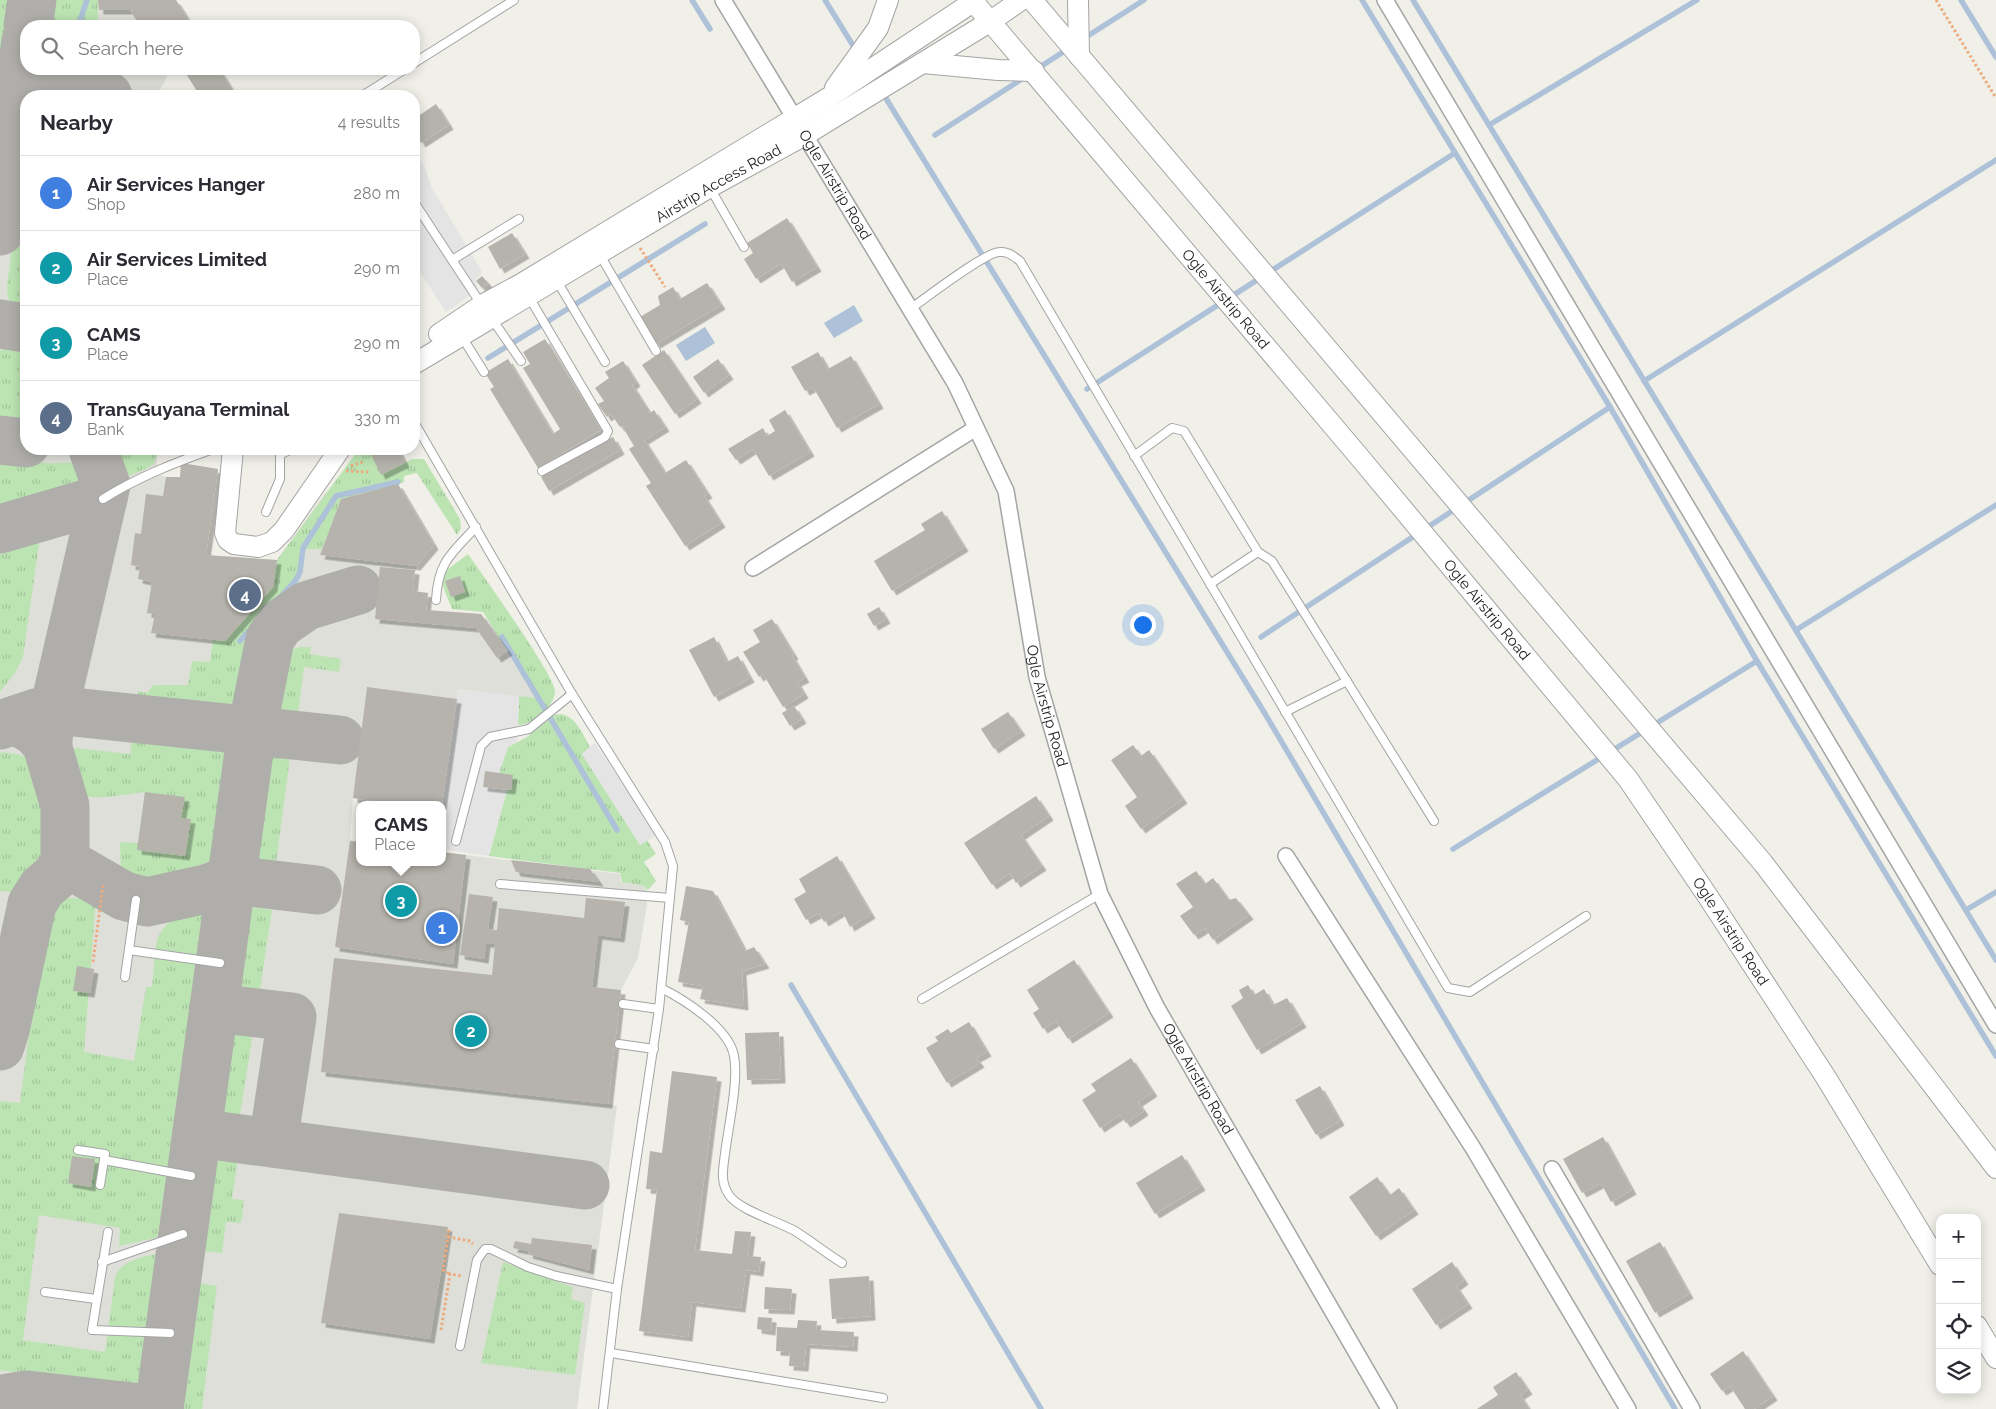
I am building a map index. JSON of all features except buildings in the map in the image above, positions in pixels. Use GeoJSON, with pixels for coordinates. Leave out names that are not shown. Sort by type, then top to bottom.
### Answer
{"type":"FeatureCollection","features":[{"type":"Feature","properties":{"kind":"street","name":"Ogle Airstrip Road"},"geometry":{"type":"LineString","coordinates":[[723,0],[955,383],[1006,491],[1037,677],[1100,894],[1157,1008],[1389,1409]]}},
{"type":"Feature","properties":{"kind":"street"},"geometry":{"type":"LineString","coordinates":[[828,98],[878,28],[888,0]]}},
{"type":"Feature","properties":{"kind":"street","name":"Ogle Airstrip Road"},"geometry":{"type":"LineString","coordinates":[[974,0],[1350,445],[1628,780],[1707,895],[1825,1076],[1937,1259]]}},
{"type":"Feature","properties":{"kind":"street","name":"Airstrip Access Road"},"geometry":{"type":"LineString","coordinates":[[420,361],[454,341],[487,311],[534,276],[828,98],[974,0]]}},
{"type":"Feature","properties":{"kind":"street","name":"Airstrip Access Road"},"geometry":{"type":"LineString","coordinates":[[487,311],[531,302],[602,260],[710,188],[805,135],[991,22],[1021,0]]}},
{"type":"Feature","properties":{"kind":"street"},"geometry":{"type":"LineString","coordinates":[[1032,0],[1763,863],[1996,1168]]}},
{"type":"Feature","properties":{"kind":"street"},"geometry":{"type":"LineString","coordinates":[[1078,0],[1079,56]]}},
{"type":"Feature","properties":{"kind":"street"},"geometry":{"type":"LineString","coordinates":[[1385,0],[1996,1025]]}},
{"type":"Feature","properties":{"kind":"street"},"geometry":{"type":"LineString","coordinates":[[923,63],[990,70],[1034,71]]}},
{"type":"Feature","properties":{"kind":"street","name":"Airstrip Access Road"},"geometry":{"type":"LineString","coordinates":[[420,348],[454,341]]}},
{"type":"Feature","properties":{"kind":"street"},"geometry":{"type":"LineString","coordinates":[[753,568],[976,428]]}},
{"type":"Feature","properties":{"kind":"street"},"geometry":{"type":"LineString","coordinates":[[232,455],[225,533],[228,540],[234,544],[258,547],[272,542],[284,530],[336,455]]}},
{"type":"Feature","properties":{"kind":"street"},"geometry":{"type":"LineString","coordinates":[[1286,856],[1473,1148],[1628,1409]]}},
{"type":"Feature","properties":{"kind":"street"},"geometry":{"type":"LineString","coordinates":[[1552,1169],[1692,1409]]}},
{"type":"Feature","properties":{"kind":"street"},"geometry":{"type":"LineString","coordinates":[[1981,1333],[1996,1358]]}},
{"type":"Feature","properties":{"kind":"lane"},"geometry":{"type":"LineString","coordinates":[[420,59],[514,0]]}},
{"type":"Feature","properties":{"kind":"lane"},"geometry":{"type":"LineString","coordinates":[[372,90],[395,75]]}},
{"type":"Feature","properties":{"kind":"lane"},"geometry":{"type":"LineString","coordinates":[[710,188],[744,247]]}},
{"type":"Feature","properties":{"kind":"lane"},"geometry":{"type":"LineString","coordinates":[[420,211],[521,360]]}},
{"type":"Feature","properties":{"kind":"lane"},"geometry":{"type":"LineString","coordinates":[[452,260],[519,218]]}},
{"type":"Feature","properties":{"kind":"lane"},"geometry":{"type":"LineString","coordinates":[[910,309],[969,268],[997,252],[1008,252],[1020,261],[1448,988],[1470,992],[1586,916]]}},
{"type":"Feature","properties":{"kind":"lane"},"geometry":{"type":"LineString","coordinates":[[602,260],[656,351]]}},
{"type":"Feature","properties":{"kind":"lane"},"geometry":{"type":"LineString","coordinates":[[559,285],[605,362]]}},
{"type":"Feature","properties":{"kind":"lane"},"geometry":{"type":"LineString","coordinates":[[531,302],[608,431],[605,437],[542,471]]}},
{"type":"Feature","properties":{"kind":"lane"},"geometry":{"type":"LineString","coordinates":[[454,341],[482,369]]}},
{"type":"Feature","properties":{"kind":"lane"},"geometry":{"type":"LineString","coordinates":[[1134,456],[1172,428],[1184,431],[1258,552],[1272,561],[1434,821]]}},
{"type":"Feature","properties":{"kind":"lane"},"geometry":{"type":"LineString","coordinates":[[420,432],[572,694],[665,842],[672,866],[654,1049],[617,1289],[604,1409]]}},
{"type":"Feature","properties":{"kind":"lane"},"geometry":{"type":"LineString","coordinates":[[104,499],[157,469],[196,455]]}},
{"type":"Feature","properties":{"kind":"lane"},"geometry":{"type":"LineString","coordinates":[[266,512],[280,479],[280,455]]}},
{"type":"Feature","properties":{"kind":"lane"},"geometry":{"type":"LineString","coordinates":[[436,600],[439,573],[447,559],[476,527]]}},
{"type":"Feature","properties":{"kind":"lane"},"geometry":{"type":"LineString","coordinates":[[1210,584],[1258,552]]}},
{"type":"Feature","properties":{"kind":"lane"},"geometry":{"type":"LineString","coordinates":[[1285,712],[1346,681]]}},
{"type":"Feature","properties":{"kind":"lane"},"geometry":{"type":"LineString","coordinates":[[456,842],[481,746],[490,737],[529,729],[540,722],[572,694]]}},
{"type":"Feature","properties":{"kind":"lane"},"geometry":{"type":"LineString","coordinates":[[500,884],[670,898]]}},
{"type":"Feature","properties":{"kind":"lane"},"geometry":{"type":"LineString","coordinates":[[922,999],[1100,894]]}},
{"type":"Feature","properties":{"kind":"lane"},"geometry":{"type":"LineString","coordinates":[[125,977],[136,900]]}},
{"type":"Feature","properties":{"kind":"lane"},"geometry":{"type":"LineString","coordinates":[[129,950],[220,963]]}},
{"type":"Feature","properties":{"kind":"lane"},"geometry":{"type":"LineString","coordinates":[[661,988],[676,996],[717,1027],[728,1042],[734,1055],[736,1073],[722,1179],[730,1196],[747,1209],[796,1232],[842,1263]]}},
{"type":"Feature","properties":{"kind":"lane"},"geometry":{"type":"LineString","coordinates":[[623,1004],[659,1009]]}},
{"type":"Feature","properties":{"kind":"lane"},"geometry":{"type":"LineString","coordinates":[[619,1044],[654,1049]]}},
{"type":"Feature","properties":{"kind":"lane"},"geometry":{"type":"LineString","coordinates":[[78,1150],[105,1154],[100,1185]]}},
{"type":"Feature","properties":{"kind":"lane"},"geometry":{"type":"LineString","coordinates":[[104,1160],[191,1176]]}},
{"type":"Feature","properties":{"kind":"lane"},"geometry":{"type":"LineString","coordinates":[[108,1232],[92,1330],[170,1333]]}},
{"type":"Feature","properties":{"kind":"lane"},"geometry":{"type":"LineString","coordinates":[[102,1262],[183,1234]]}},
{"type":"Feature","properties":{"kind":"lane"},"geometry":{"type":"LineString","coordinates":[[460,1346],[477,1260],[480,1253],[485,1249],[491,1249],[537,1270],[617,1289]]}},
{"type":"Feature","properties":{"kind":"lane"},"geometry":{"type":"LineString","coordinates":[[45,1292],[96,1299]]}},
{"type":"Feature","properties":{"kind":"lane"},"geometry":{"type":"LineString","coordinates":[[611,1353],[883,1398]]}},
{"type":"Feature","properties":{"kind":"path"},"geometry":{"type":"LineString","coordinates":[[1936,0],[1996,98]]}},
{"type":"Feature","properties":{"kind":"path"},"geometry":{"type":"LineString","coordinates":[[639,247],[665,287]]}},
{"type":"Feature","properties":{"kind":"path"},"geometry":{"type":"LineString","coordinates":[[93,962],[103,884]]}},
{"type":"Feature","properties":{"kind":"path"},"geometry":{"type":"LineString","coordinates":[[448,1230],[443,1270],[450,1274],[473,1277]]}},
{"type":"Feature","properties":{"kind":"path"},"geometry":{"type":"LineString","coordinates":[[448,1237],[470,1241],[480,1253]]}},
{"type":"Feature","properties":{"kind":"path"},"geometry":{"type":"LineString","coordinates":[[441,1330],[450,1274]]}},
{"type":"Feature","properties":{"kind":"shaded area"},"geometry":{"type":"Polygon","coordinates":[[[0,0],[176,0],[188,20],[20,20],[20,75],[166,75],[167,77],[160,90],[20,90],[20,455],[157,455],[157,474],[166,477],[180,477],[181,463],[218,469],[206,555],[277,560],[325,493],[404,482],[398,485],[434,545],[416,566],[413,591],[428,593],[426,610],[481,614],[508,651],[538,699],[459,689],[446,801],[374,801],[353,798],[350,840],[356,841],[356,866],[446,866],[446,852],[620,874],[621,882],[645,886],[647,905],[638,958],[621,990],[608,1104],[617,1106],[577,1409],[0,1409],[0,0]]]}},
{"type":"Feature","properties":{"kind":"shaded area"},"geometry":{"type":"Polygon","coordinates":[[[420,160],[432,188],[482,272],[475,280],[478,290],[446,312],[420,272],[420,160]]]}},
{"type":"Feature","properties":{"kind":"shaded area"},"geometry":{"type":"Polygon","coordinates":[[[458,689],[519,696],[517,742],[508,747],[499,773],[485,772],[483,787],[507,790],[489,856],[446,850],[446,801],[443,801],[458,689]]]}},
{"type":"Feature","properties":{"kind":"shaded area"},"geometry":{"type":"Polygon","coordinates":[[[595,743],[656,835],[640,845],[582,754],[595,743]]]}},
{"type":"Feature","properties":{"kind":"green space"},"geometry":{"type":"Polygon","coordinates":[[[0,0],[23,0],[0,147],[0,0]]]}},
{"type":"Feature","properties":{"kind":"green space"},"geometry":{"type":"Polygon","coordinates":[[[45,0],[98,0],[98,20],[43,20],[45,0]]]}},
{"type":"Feature","properties":{"kind":"green space"},"geometry":{"type":"Polygon","coordinates":[[[48,75],[82,75],[63,80],[52,79],[48,75]]]}},
{"type":"Feature","properties":{"kind":"green space"},"geometry":{"type":"Polygon","coordinates":[[[20,187],[20,314],[11,305],[7,286],[20,187]]]}},
{"type":"Feature","properties":{"kind":"green space"},"geometry":{"type":"Polygon","coordinates":[[[20,339],[20,430],[4,428],[0,425],[0,351],[11,341],[20,339]]]}},
{"type":"Feature","properties":{"kind":"green space"},"geometry":{"type":"Polygon","coordinates":[[[12,454],[47,463],[79,463],[85,465],[92,475],[92,483],[83,494],[0,525],[0,455],[12,454]]]}},
{"type":"Feature","properties":{"kind":"green space"},"geometry":{"type":"Polygon","coordinates":[[[157,455],[154,464],[136,473],[123,476],[113,471],[109,456],[157,455]]]}},
{"type":"Feature","properties":{"kind":"green space"},"geometry":{"type":"Polygon","coordinates":[[[355,455],[384,455],[405,463],[412,459],[424,459],[460,519],[461,528],[457,535],[417,473],[404,476],[404,482],[341,499],[322,549],[304,549],[297,585],[310,588],[308,596],[285,608],[257,638],[251,649],[239,710],[235,719],[226,722],[135,710],[138,691],[147,693],[153,685],[188,685],[192,661],[210,662],[213,640],[225,641],[273,587],[277,560],[355,455]]]}},
{"type":"Feature","properties":{"kind":"green space"},"geometry":{"type":"Polygon","coordinates":[[[41,530],[23,657],[15,673],[0,692],[0,544],[41,530]]]}},
{"type":"Feature","properties":{"kind":"green space"},"geometry":{"type":"Polygon","coordinates":[[[468,554],[531,646],[552,682],[555,691],[551,703],[542,714],[530,722],[518,725],[519,696],[537,698],[483,612],[452,609],[445,591],[442,578],[443,573],[468,554]]]}},
{"type":"Feature","properties":{"kind":"green space"},"geometry":{"type":"Polygon","coordinates":[[[301,647],[311,647],[310,654],[341,659],[339,672],[304,667],[296,729],[261,726],[265,689],[272,667],[288,651],[301,647]]]}},
{"type":"Feature","properties":{"kind":"green space"},"geometry":{"type":"Polygon","coordinates":[[[562,714],[572,719],[582,732],[590,747],[582,754],[640,845],[647,840],[656,854],[644,862],[656,881],[649,889],[646,890],[645,886],[622,882],[620,873],[489,856],[507,790],[511,790],[499,773],[508,747],[527,737],[554,715],[562,714]]]}},
{"type":"Feature","properties":{"kind":"green space"},"geometry":{"type":"Polygon","coordinates":[[[133,732],[223,743],[233,753],[236,762],[219,867],[216,874],[206,881],[175,880],[144,887],[132,884],[124,877],[122,872],[120,842],[138,843],[145,792],[110,797],[91,797],[76,793],[70,787],[62,762],[65,751],[76,748],[130,754],[133,732]]]}},
{"type":"Feature","properties":{"kind":"green space"},"geometry":{"type":"Polygon","coordinates":[[[259,752],[290,758],[276,863],[274,869],[268,873],[247,869],[241,861],[259,752]]]}},
{"type":"Feature","properties":{"kind":"green space"},"geometry":{"type":"Polygon","coordinates":[[[0,753],[25,757],[47,775],[58,813],[46,868],[30,887],[20,893],[0,891],[0,753]]]}},
{"type":"Feature","properties":{"kind":"green space"},"geometry":{"type":"Polygon","coordinates":[[[47,897],[96,899],[84,1052],[134,1061],[146,987],[152,987],[158,937],[178,914],[198,901],[207,901],[215,909],[174,1218],[169,1229],[166,1234],[160,1237],[119,1246],[120,1228],[39,1215],[23,1340],[105,1352],[115,1277],[118,1271],[122,1266],[139,1258],[163,1252],[168,1256],[153,1355],[152,1375],[148,1382],[141,1387],[127,1389],[0,1370],[0,1101],[20,1103],[47,897]]]}},
{"type":"Feature","properties":{"kind":"green space"},"geometry":{"type":"Polygon","coordinates":[[[237,905],[272,910],[260,990],[255,999],[244,1002],[230,997],[226,985],[237,905]]]}},
{"type":"Feature","properties":{"kind":"green space"},"geometry":{"type":"Polygon","coordinates":[[[239,1024],[249,1031],[252,1039],[240,1115],[236,1122],[225,1126],[214,1120],[210,1109],[222,1033],[231,1025],[239,1024]]]}},
{"type":"Feature","properties":{"kind":"green space"},"geometry":{"type":"Polygon","coordinates":[[[205,1148],[239,1152],[232,1199],[244,1200],[241,1223],[226,1222],[222,1253],[191,1250],[205,1148]]]}},
{"type":"Feature","properties":{"kind":"green space"},"geometry":{"type":"Polygon","coordinates":[[[503,1262],[573,1287],[571,1299],[585,1303],[575,1375],[481,1363],[503,1262]]]}},
{"type":"Feature","properties":{"kind":"green space"},"geometry":{"type":"Polygon","coordinates":[[[188,1281],[217,1286],[202,1409],[171,1409],[188,1281]]]}},
{"type":"Feature","properties":{"kind":"water"},"geometry":{"type":"Polygon","coordinates":[[[854,305],[863,321],[834,338],[824,323],[854,305]]]}},
{"type":"Feature","properties":{"kind":"water"},"geometry":{"type":"Polygon","coordinates":[[[705,327],[715,343],[686,361],[676,345],[705,327]]]}},
{"type":"Feature","properties":{"kind":"waterway"},"geometry":{"type":"LineString","coordinates":[[80,20],[87,0]]}},
{"type":"Feature","properties":{"kind":"waterway"},"geometry":{"type":"LineString","coordinates":[[692,0],[710,29]]}},
{"type":"Feature","properties":{"kind":"waterway"},"geometry":{"type":"LineString","coordinates":[[825,0],[857,52]]}},
{"type":"Feature","properties":{"kind":"waterway"},"geometry":{"type":"LineString","coordinates":[[1083,39],[1144,0]]}},
{"type":"Feature","properties":{"kind":"waterway"},"geometry":{"type":"LineString","coordinates":[[1362,0],[1610,407],[1757,661],[1996,1056]]}},
{"type":"Feature","properties":{"kind":"waterway"},"geometry":{"type":"LineString","coordinates":[[1413,0],[1996,960]]}},
{"type":"Feature","properties":{"kind":"waterway"},"geometry":{"type":"LineString","coordinates":[[1489,125],[1697,0]]}},
{"type":"Feature","properties":{"kind":"waterway"},"geometry":{"type":"LineString","coordinates":[[1961,0],[1996,57]]}},
{"type":"Feature","properties":{"kind":"waterway"},"geometry":{"type":"LineString","coordinates":[[1037,69],[1069,48]]}},
{"type":"Feature","properties":{"kind":"waterway"},"geometry":{"type":"LineString","coordinates":[[935,135],[1025,77]]}},
{"type":"Feature","properties":{"kind":"waterway"},"geometry":{"type":"LineString","coordinates":[[882,92],[1264,712],[1675,1409]]}},
{"type":"Feature","properties":{"kind":"waterway"},"geometry":{"type":"LineString","coordinates":[[1087,389],[1455,153]]}},
{"type":"Feature","properties":{"kind":"waterway"},"geometry":{"type":"LineString","coordinates":[[1644,381],[1996,160]]}},
{"type":"Feature","properties":{"kind":"waterway"},"geometry":{"type":"LineString","coordinates":[[488,358],[705,224]]}},
{"type":"Feature","properties":{"kind":"waterway"},"geometry":{"type":"LineString","coordinates":[[1261,637],[1610,407]]}},
{"type":"Feature","properties":{"kind":"waterway"},"geometry":{"type":"LineString","coordinates":[[240,641],[296,580],[300,572],[303,548],[336,496],[398,482]]}},
{"type":"Feature","properties":{"kind":"waterway"},"geometry":{"type":"LineString","coordinates":[[1796,630],[1996,505]]}},
{"type":"Feature","properties":{"kind":"waterway"},"geometry":{"type":"LineString","coordinates":[[502,637],[617,830]]}},
{"type":"Feature","properties":{"kind":"waterway"},"geometry":{"type":"LineString","coordinates":[[1453,849],[1757,661]]}},
{"type":"Feature","properties":{"kind":"waterway"},"geometry":{"type":"LineString","coordinates":[[1966,910],[1996,892]]}},
{"type":"Feature","properties":{"kind":"waterway"},"geometry":{"type":"LineString","coordinates":[[791,985],[1041,1409]]}},
{"type":"Feature","properties":{"kind":"taxiway"},"geometry":{"type":"LineString","coordinates":[[29,20],[32,0]]}},
{"type":"Feature","properties":{"kind":"taxiway"},"geometry":{"type":"LineString","coordinates":[[0,231],[21,75]]}},
{"type":"Feature","properties":{"kind":"taxiway"},"geometry":{"type":"LineString","coordinates":[[20,86],[55,90]]}},
{"type":"Feature","properties":{"kind":"taxiway"},"geometry":{"type":"LineString","coordinates":[[0,324],[20,327]]}},
{"type":"Feature","properties":{"kind":"taxiway"},"geometry":{"type":"LineString","coordinates":[[0,440],[20,442]]}},
{"type":"Feature","properties":{"kind":"taxiway"},"geometry":{"type":"LineString","coordinates":[[48,741],[49,728],[106,485],[95,455]]}},
{"type":"Feature","properties":{"kind":"taxiway"},"geometry":{"type":"LineString","coordinates":[[0,529],[103,499]]}},
{"type":"Feature","properties":{"kind":"taxiway"},"geometry":{"type":"LineString","coordinates":[[159,1409],[252,730],[270,639],[280,624],[306,606],[358,590]]}},
{"type":"Feature","properties":{"kind":"taxiway"},"geometry":{"type":"LineString","coordinates":[[0,725],[36,713],[54,710],[340,740]]}},
{"type":"Feature","properties":{"kind":"taxiway"},"geometry":{"type":"LineString","coordinates":[[0,1046],[32,904],[42,888],[56,876],[65,862],[65,806],[47,745],[36,732],[16,720]]}},
{"type":"Feature","properties":{"kind":"taxiway"},"geometry":{"type":"LineString","coordinates":[[65,862],[124,896],[147,902],[206,889],[231,880],[317,890]]}},
{"type":"Feature","properties":{"kind":"taxiway"},"geometry":{"type":"LineString","coordinates":[[214,1008],[292,1017],[273,1143]]}},
{"type":"Feature","properties":{"kind":"taxiway"},"geometry":{"type":"LineString","coordinates":[[197,1133],[585,1185]]}},
{"type":"Feature","properties":{"kind":"taxiway"},"geometry":{"type":"LineString","coordinates":[[0,1403],[8,1398],[27,1395],[150,1409]]}},
{"type":"Feature","properties":{"kind":"place","name":"TransGuyana Terminal"},"geometry":{"type":"Point","coordinates":[245,595]}},
{"type":"Feature","properties":{"kind":"place","name":"CAMS"},"geometry":{"type":"Point","coordinates":[401,901]}},
{"type":"Feature","properties":{"kind":"place","name":"Air Services Hanger"},"geometry":{"type":"Point","coordinates":[442,928]}},
{"type":"Feature","properties":{"kind":"place","name":"Air Services Limited"},"geometry":{"type":"Point","coordinates":[471,1031]}}]}
